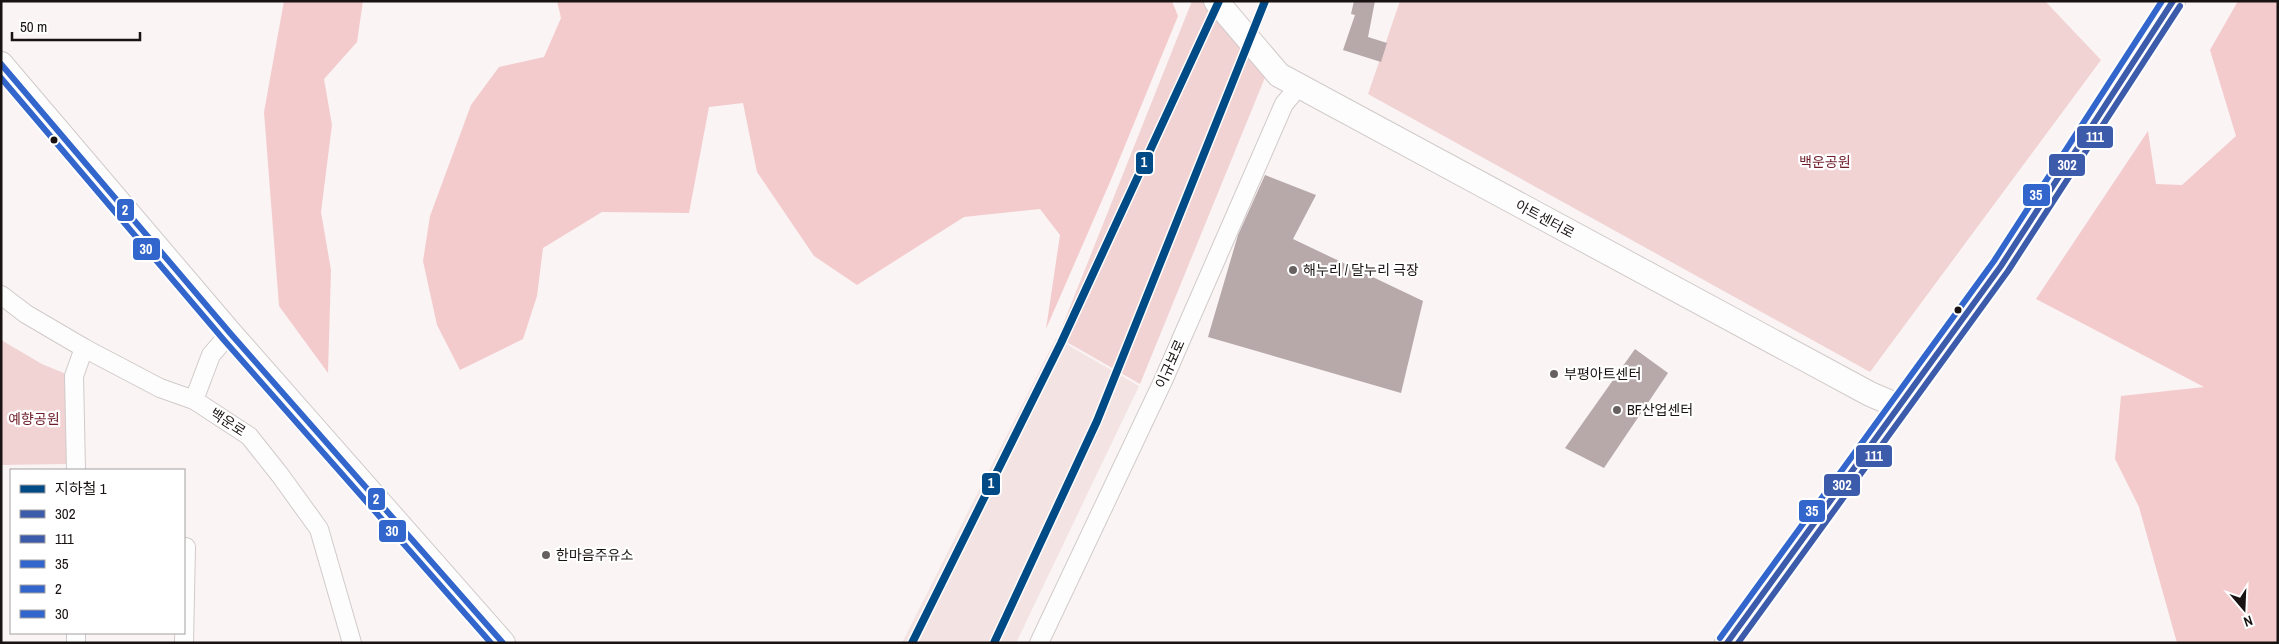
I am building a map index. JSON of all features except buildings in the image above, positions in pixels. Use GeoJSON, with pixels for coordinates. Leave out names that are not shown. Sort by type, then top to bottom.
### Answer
{"type":"FeatureCollection","features":[{"type":"Feature","properties":{"kind":"main road","name":"아트센터로"},"geometry":{"type":"LineString","coordinates":[[1216,1],[1279,75],[1853,384],[1898,406]]}},
{"type":"Feature","properties":{"kind":"main road"},"geometry":{"type":"LineString","coordinates":[[1727,643],[2001,266],[2173,1]]}},
{"type":"Feature","properties":{"kind":"main road"},"geometry":{"type":"LineString","coordinates":[[1,64],[230,334],[503,643]]}},
{"type":"Feature","properties":{"kind":"street","name":"이규보로"},"geometry":{"type":"LineString","coordinates":[[1039,643],[1163,381],[1284,104],[1299,86]]}},
{"type":"Feature","properties":{"kind":"street","name":"백운로"},"geometry":{"type":"LineString","coordinates":[[1,295],[26,314],[84,348],[160,388],[194,400],[249,436],[280,475],[318,530],[352,643]]}},
{"type":"Feature","properties":{"kind":"street"},"geometry":{"type":"LineString","coordinates":[[194,400],[211,354],[230,334]]}},
{"type":"Feature","properties":{"kind":"street"},"geometry":{"type":"LineString","coordinates":[[76,469],[74,376],[84,348]]}},
{"type":"Feature","properties":{"kind":"shaded area"},"geometry":{"type":"Polygon","coordinates":[[[284,1],[363,1],[357,42],[324,79],[332,125],[321,212],[331,270],[328,373],[279,306],[264,112],[284,1]]]}},
{"type":"Feature","properties":{"kind":"shaded area"},"geometry":{"type":"Polygon","coordinates":[[[557,1],[1172,1],[1178,16],[1110,182],[1046,329],[1060,235],[1040,209],[964,217],[857,285],[814,256],[757,172],[743,103],[709,107],[689,213],[602,212],[543,248],[537,296],[523,339],[460,370],[437,325],[423,261],[430,216],[471,105],[499,67],[544,57],[561,18],[557,1]]]}},
{"type":"Feature","properties":{"kind":"shaded area"},"geometry":{"type":"Polygon","coordinates":[[[2238,1],[2278,1],[2278,643],[2177,643],[2139,507],[2115,459],[2121,396],[2204,387],[2036,299],[2148,131],[2156,184],[2182,185],[2236,136],[2210,50],[2238,1]]]}},
{"type":"Feature","properties":{"kind":"shaded area"},"geometry":{"type":"Polygon","coordinates":[[[1056,338],[1139,386],[1016,643],[902,643],[1056,338]]]}},
{"type":"Feature","properties":{"kind":"green space"},"geometry":{"type":"Polygon","coordinates":[[[1192,1],[1203,1],[1266,75],[1140,384],[1058,337],[1192,1]]]}},
{"type":"Feature","properties":{"kind":"green space","name":"백운공원"},"geometry":{"type":"Polygon","coordinates":[[[1400,1],[2045,1],[2101,60],[1870,372],[1368,94],[1400,1]]]}},
{"type":"Feature","properties":{"kind":"green space","name":"예향공원"},"geometry":{"type":"Polygon","coordinates":[[[1,340],[42,364],[66,374],[66,464],[1,465],[1,340]]]}},
{"type":"Feature","properties":{"kind":"metro line","name":"1"},"geometry":{"type":"LineString","coordinates":[[912,643],[1061,343],[1219,1]]}},
{"type":"Feature","properties":{"kind":"metro line","name":"1"},"geometry":{"type":"LineString","coordinates":[[994,643],[1097,421],[1265,1]]}},
{"type":"Feature","properties":{"kind":"transit line","name":"35"},"geometry":{"type":"LineString","coordinates":[[1720,638],[1994,261],[2162,1]]}},
{"type":"Feature","properties":{"kind":"transit line","name":"302"},"geometry":{"type":"LineString","coordinates":[[1727,643],[2001,266],[2173,1]]}},
{"type":"Feature","properties":{"kind":"transit line","name":"111"},"geometry":{"type":"LineString","coordinates":[[1738,643],[2008,271],[2180,6]]}},
{"type":"Feature","properties":{"kind":"transit line","name":"2"},"geometry":{"type":"LineString","coordinates":[[1,64],[230,333],[503,643]]}},
{"type":"Feature","properties":{"kind":"transit line","name":"30"},"geometry":{"type":"LineString","coordinates":[[1,78],[223,339],[491,643]]}},
{"type":"Feature","properties":{"kind":"place","name":"해누리 / 달누리 극장"},"geometry":{"type":"Point","coordinates":[1293,270]}},
{"type":"Feature","properties":{"kind":"place","name":"부평아트센터"},"geometry":{"type":"Point","coordinates":[1554,374]}},
{"type":"Feature","properties":{"kind":"place","name":"BF산업센터"},"geometry":{"type":"Point","coordinates":[1617,410]}},
{"type":"Feature","properties":{"kind":"place","name":"한마음주유소"},"geometry":{"type":"Point","coordinates":[546,555]}}]}
